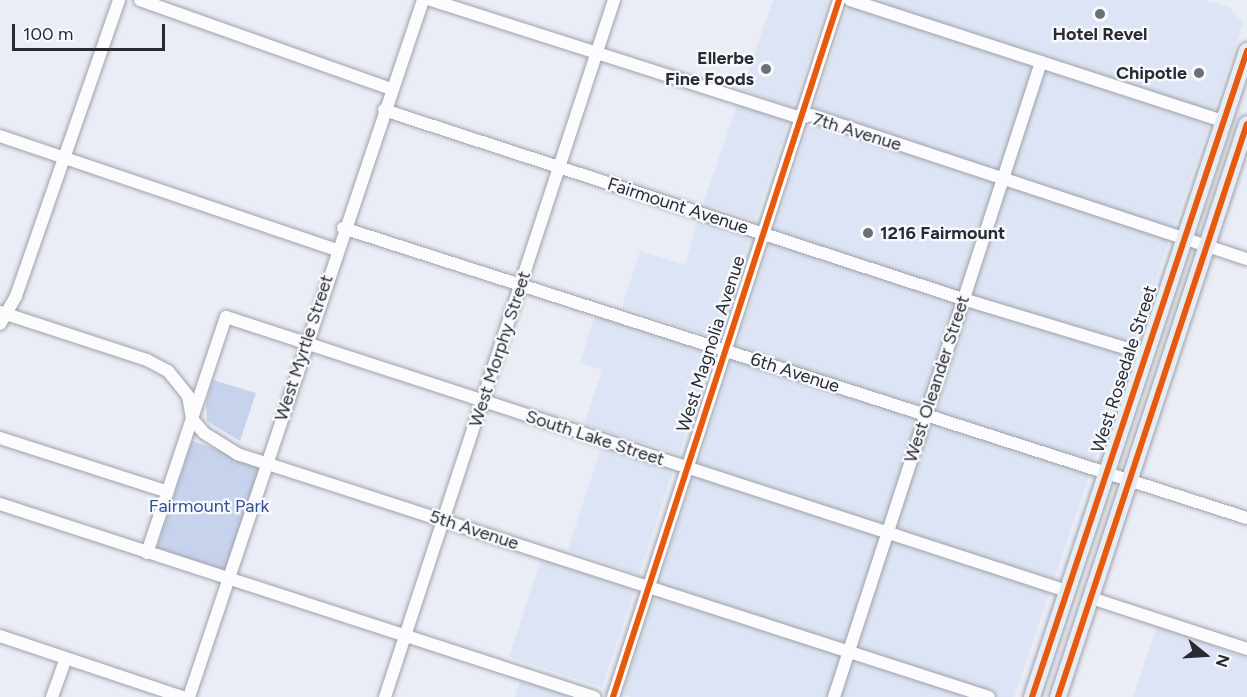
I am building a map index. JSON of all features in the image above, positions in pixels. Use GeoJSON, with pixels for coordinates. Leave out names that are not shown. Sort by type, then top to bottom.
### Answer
{"type":"FeatureCollection","features":[{"type":"Feature","properties":{"kind":"main road","name":"West Rosedale Street"},"geometry":{"type":"LineString","coordinates":[[1032,697],[1182,239],[1247,51]]}},
{"type":"Feature","properties":{"kind":"main road"},"geometry":{"type":"LineString","coordinates":[[1058,697],[1204,246],[1247,124]]}},
{"type":"Feature","properties":{"kind":"street"},"geometry":{"type":"LineString","coordinates":[[2,317],[65,158],[119,0]]}},
{"type":"Feature","properties":{"kind":"street"},"geometry":{"type":"LineString","coordinates":[[140,0],[391,89]]}},
{"type":"Feature","properties":{"kind":"street","name":"West Myrtle Street"},"geometry":{"type":"LineString","coordinates":[[189,697],[268,463],[343,228],[423,0]]}},
{"type":"Feature","properties":{"kind":"street","name":"7th Avenue"},"geometry":{"type":"LineString","coordinates":[[431,0],[598,51],[801,118],[811,115],[1247,259]]}},
{"type":"Feature","properties":{"kind":"street","name":"West Morphy Street"},"geometry":{"type":"LineString","coordinates":[[386,697],[614,0]]}},
{"type":"Feature","properties":{"kind":"street","name":"West Magnolia Avenue"},"geometry":{"type":"LineString","coordinates":[[613,697],[839,0]]}},
{"type":"Feature","properties":{"kind":"street"},"geometry":{"type":"LineString","coordinates":[[850,0],[1222,121]]}},
{"type":"Feature","properties":{"kind":"street","name":"West Oleander Street"},"geometry":{"type":"LineString","coordinates":[[834,697],[1041,62]]}},
{"type":"Feature","properties":{"kind":"street","name":"Fairmount Avenue"},"geometry":{"type":"LineString","coordinates":[[384,110],[963,299],[1145,354]]}},
{"type":"Feature","properties":{"kind":"street"},"geometry":{"type":"LineString","coordinates":[[0,136],[336,250]]}},
{"type":"Feature","properties":{"kind":"street","name":"6th Avenue"},"geometry":{"type":"LineString","coordinates":[[343,228],[521,283],[1247,517]]}},
{"type":"Feature","properties":{"kind":"street","name":"5th Avenue"},"geometry":{"type":"LineString","coordinates":[[2,317],[147,360],[168,371],[188,396],[192,418],[219,444],[268,463],[849,649],[989,697]]}},
{"type":"Feature","properties":{"kind":"street","name":"South Lake Street"},"geometry":{"type":"LineString","coordinates":[[192,418],[226,317],[1067,591]]}},
{"type":"Feature","properties":{"kind":"street"},"geometry":{"type":"LineString","coordinates":[[147,553],[192,418]]}},
{"type":"Feature","properties":{"kind":"street"},"geometry":{"type":"LineString","coordinates":[[0,438],[168,492]]}},
{"type":"Feature","properties":{"kind":"street"},"geometry":{"type":"LineString","coordinates":[[0,504],[228,580],[594,697]]}},
{"type":"Feature","properties":{"kind":"street"},"geometry":{"type":"LineString","coordinates":[[1091,598],[1247,649]]}},
{"type":"Feature","properties":{"kind":"street"},"geometry":{"type":"LineString","coordinates":[[0,636],[182,697]]}},
{"type":"Feature","properties":{"kind":"street"},"geometry":{"type":"LineString","coordinates":[[52,697],[66,658]]}},
{"type":"Feature","properties":{"kind":"shaded area"},"geometry":{"type":"Polygon","coordinates":[[[773,0],[828,0],[793,107],[742,90],[773,0]]]}},
{"type":"Feature","properties":{"kind":"shaded area"},"geometry":{"type":"Polygon","coordinates":[[[850,0],[1205,0],[1229,7],[1243,23],[1014,697],[632,697],[623,694],[850,0]]]}},
{"type":"Feature","properties":{"kind":"shaded area"},"geometry":{"type":"Polygon","coordinates":[[[738,102],[789,119],[755,220],[703,204],[738,102]]]}},
{"type":"Feature","properties":{"kind":"shaded area"},"geometry":{"type":"Polygon","coordinates":[[[699,216],[751,233],[717,339],[622,307],[640,251],[685,265],[699,216]]]}},
{"type":"Feature","properties":{"kind":"shaded area"},"geometry":{"type":"Polygon","coordinates":[[[596,312],[713,350],[679,454],[584,424],[602,370],[580,363],[596,312]]]}},
{"type":"Feature","properties":{"kind":"shaded area"},"geometry":{"type":"Polygon","coordinates":[[[602,445],[674,468],[639,574],[568,550],[602,445]]]}},
{"type":"Feature","properties":{"kind":"shaded area"},"geometry":{"type":"Polygon","coordinates":[[[542,556],[635,588],[602,687],[509,657],[542,556]]]}},
{"type":"Feature","properties":{"kind":"shaded area"},"geometry":{"type":"Polygon","coordinates":[[[1157,626],[1247,658],[1247,697],[1133,697],[1157,626]]]}},
{"type":"Feature","properties":{"kind":"shaded area"},"geometry":{"type":"Polygon","coordinates":[[[522,674],[589,697],[515,697],[522,674]]]}},
{"type":"Feature","properties":{"kind":"green space"},"geometry":{"type":"Polygon","coordinates":[[[213,380],[256,393],[240,441],[207,421],[206,403],[213,380]]]}},
{"type":"Feature","properties":{"kind":"green space","name":"Fairmount Park"},"geometry":{"type":"Polygon","coordinates":[[[192,441],[262,464],[227,571],[157,548],[192,441]]]}},
{"type":"Feature","properties":{"kind":"cycle path"},"geometry":{"type":"LineString","coordinates":[[613,697],[839,0]]}},
{"type":"Feature","properties":{"kind":"cycle path"},"geometry":{"type":"LineString","coordinates":[[1032,697],[1247,51]]}},
{"type":"Feature","properties":{"kind":"cycle path"},"geometry":{"type":"LineString","coordinates":[[1058,697],[1247,124]]}},
{"type":"Feature","properties":{"kind":"place","name":"Hotel Revel"},"geometry":{"type":"Point","coordinates":[1100,14]}},
{"type":"Feature","properties":{"kind":"place","name":"Ellerbe Fine Foods"},"geometry":{"type":"Point","coordinates":[766,69]}},
{"type":"Feature","properties":{"kind":"place","name":"Chipotle"},"geometry":{"type":"Point","coordinates":[1199,73]}},
{"type":"Feature","properties":{"kind":"place","name":"1216 Fairmount"},"geometry":{"type":"Point","coordinates":[868,233]}}]}
